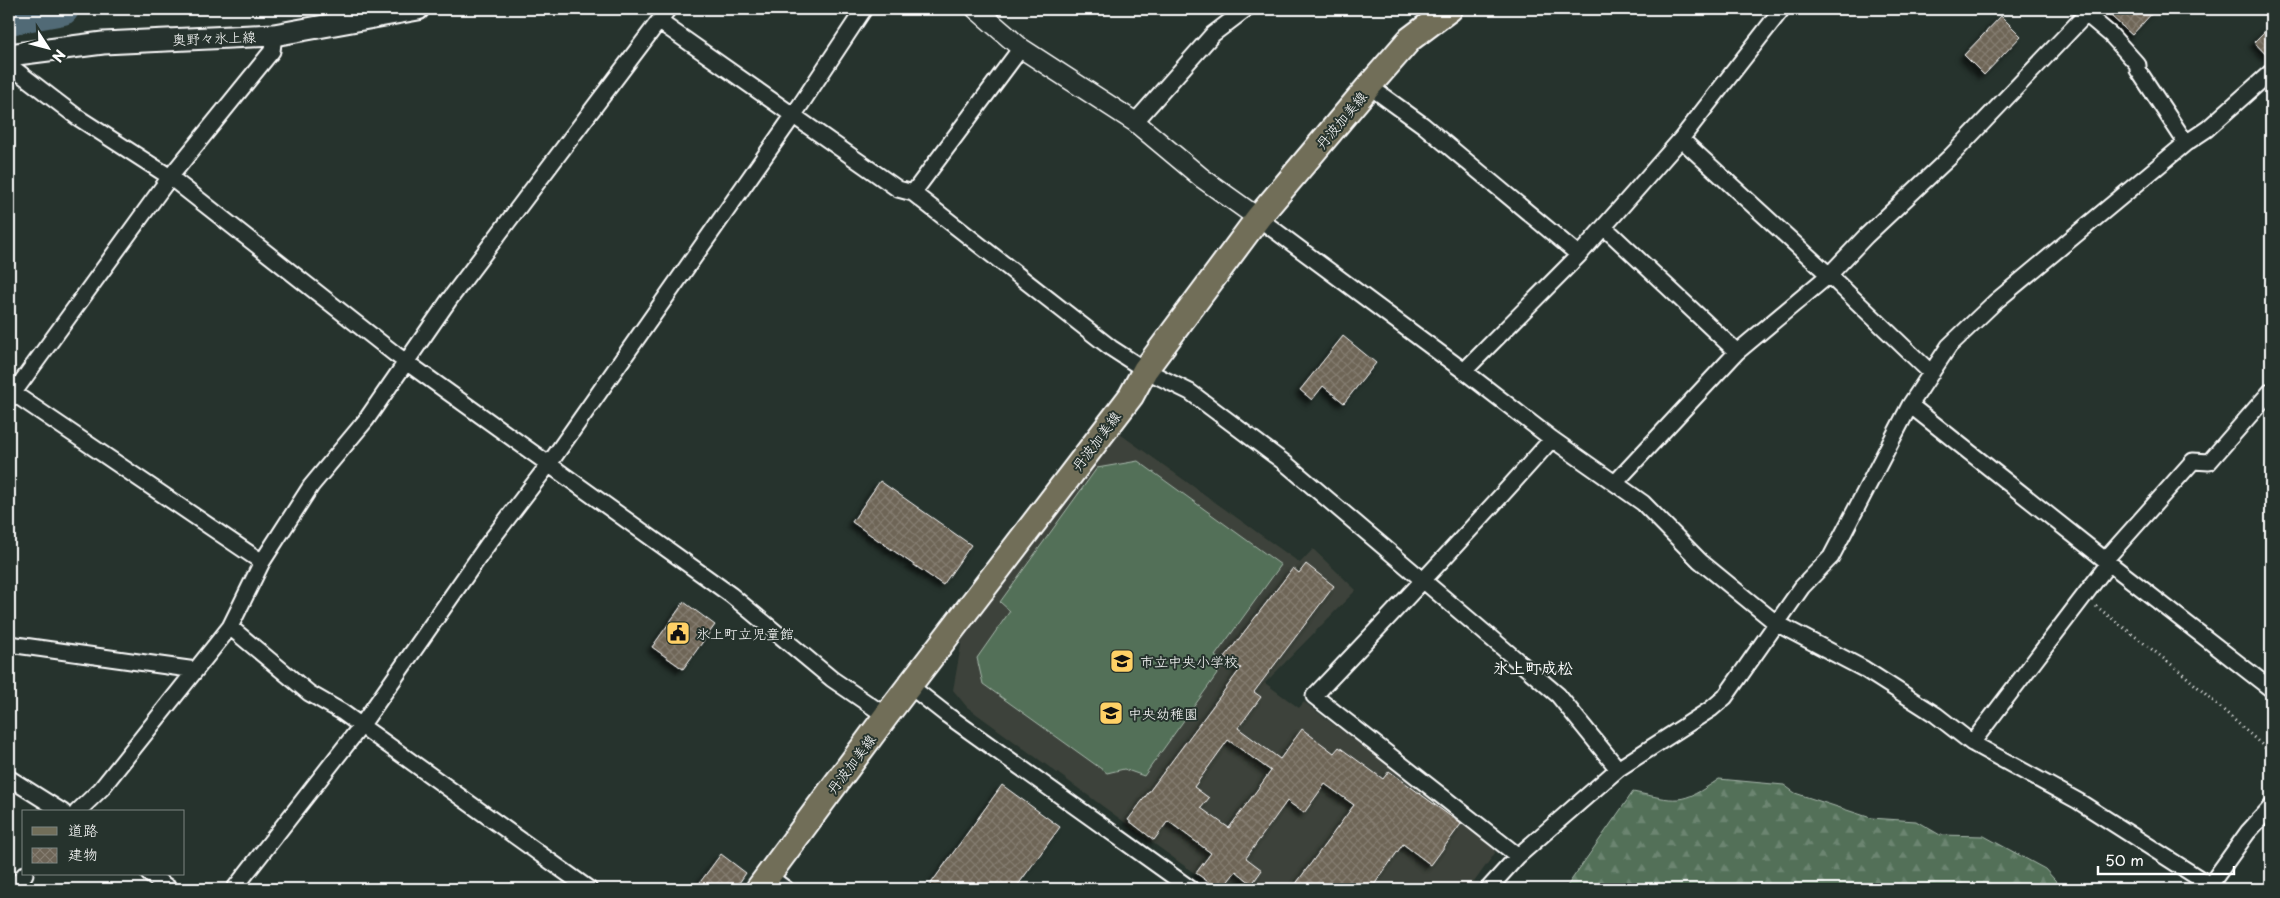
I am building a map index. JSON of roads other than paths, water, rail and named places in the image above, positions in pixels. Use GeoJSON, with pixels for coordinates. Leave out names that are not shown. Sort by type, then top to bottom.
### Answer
{"type":"FeatureCollection","features":[{"type":"Feature","properties":{"kind":"main road","name":"奥野々氷上線"},"geometry":{"type":"LineString","coordinates":[[9,55],[103,43],[274,35],[418,9]]}},
{"type":"Feature","properties":{"kind":"main road","name":"丹波加美線"},"geometry":{"type":"LineString","coordinates":[[770,885],[886,716],[1131,396],[1146,370],[1258,218],[1410,39],[1450,9]]}},
{"type":"Feature","properties":{"kind":"street"},"geometry":{"type":"LineString","coordinates":[[234,889],[361,726],[488,544],[549,464],[793,116],[864,9]]}},
{"type":"Feature","properties":{"kind":"street"},"geometry":{"type":"LineString","coordinates":[[976,9],[1021,48],[1135,122],[1202,178],[1464,370],[1552,439],[1643,503],[1700,561],[1776,623],[1864,669],[1936,715],[1972,743],[2078,801],[2213,887],[2248,832],[2271,807]]}},
{"type":"Feature","properties":{"kind":"street"},"geometry":{"type":"LineString","coordinates":[[1135,122],[1213,34],[1246,9]]}},
{"type":"Feature","properties":{"kind":"street"},"geometry":{"type":"LineString","coordinates":[[1464,370],[1579,255],[1604,227],[1681,139],[1782,9]]}},
{"type":"Feature","properties":{"kind":"street"},"geometry":{"type":"LineString","coordinates":[[1615,483],[1737,352],[1829,274],[1866,236],[1952,156],[2089,11],[2138,66],[2138,70],[2186,143]]}},
{"type":"Feature","properties":{"kind":"street"},"geometry":{"type":"LineString","coordinates":[[79,810],[102,790],[230,627],[262,562],[312,486],[366,420],[446,304],[664,15],[793,116],[898,189],[914,193],[1111,348],[1146,370],[1190,392],[1285,463],[1423,578],[1558,695],[1618,769]]}},
{"type":"Feature","properties":{"kind":"street"},"geometry":{"type":"LineString","coordinates":[[262,562],[11,396],[170,177],[272,50],[274,35]]}},
{"type":"Feature","properties":{"kind":"street"},"geometry":{"type":"LineString","coordinates":[[914,193],[1021,48]]}},
{"type":"Feature","properties":{"kind":"street"},"geometry":{"type":"LineString","coordinates":[[9,65],[76,117],[170,177],[406,362],[730,595],[832,679],[886,716]]}},
{"type":"Feature","properties":{"kind":"street"},"geometry":{"type":"LineString","coordinates":[[1488,889],[1518,856],[1618,769],[1711,709],[1725,697],[1802,587],[1831,556],[1910,405],[1930,372],[1949,346],[1995,302],[2186,143],[2207,129],[2271,72]]}},
{"type":"Feature","properties":{"kind":"street"},"geometry":{"type":"LineString","coordinates":[[1369,86],[1423,125],[1579,255]]}},
{"type":"Feature","properties":{"kind":"street"},"geometry":{"type":"LineString","coordinates":[[1681,139],[1829,274],[1930,372]]}},
{"type":"Feature","properties":{"kind":"street"},"geometry":{"type":"LineString","coordinates":[[1604,227],[1737,352]]}},
{"type":"Feature","properties":{"kind":"street"},"geometry":{"type":"LineString","coordinates":[[1972,743],[2084,596],[2107,562],[2193,461],[2209,462],[2271,391]]}},
{"type":"Feature","properties":{"kind":"street"},"geometry":{"type":"LineString","coordinates":[[1910,405],[2271,690]]}},
{"type":"Feature","properties":{"kind":"street"},"geometry":{"type":"LineString","coordinates":[[1518,856],[1314,696],[1423,578],[1455,549],[1552,439]]}},
{"type":"Feature","properties":{"kind":"street"},"geometry":{"type":"LineString","coordinates":[[230,627],[309,692],[361,726],[589,889]]}},
{"type":"Feature","properties":{"kind":"street"},"geometry":{"type":"LineString","coordinates":[[9,644],[196,670]]}},
{"type":"Feature","properties":{"kind":"street"},"geometry":{"type":"LineString","coordinates":[[910,686],[947,715],[1191,889]]}},
{"type":"Feature","properties":{"kind":"street"},"geometry":{"type":"LineString","coordinates":[[9,778],[60,810]]}},
{"type":"Feature","properties":{"kind":"street"},"geometry":{"type":"LineString","coordinates":[[13,889],[23,876]]}},
{"type":"Feature","properties":{"kind":"street"},"geometry":{"type":"LineString","coordinates":[[152,876],[170,889]]}},
{"type":"Feature","properties":{"kind":"waterway"},"geometry":{"type":"LineString","coordinates":[[9,19],[63,9]]}},
{"type":"Feature","properties":{"kind":"place","name":"氷上町立児童館"},"geometry":{"type":"Point","coordinates":[678,633]}},
{"type":"Feature","properties":{"kind":"place","name":"市立中央小学校"},"geometry":{"type":"Point","coordinates":[1122,661]}},
{"type":"Feature","properties":{"kind":"place","name":"中央幼稚園"},"geometry":{"type":"Point","coordinates":[1111,713]}},
{"type":"Feature","properties":{"kind":"district","name":"氷上町成松"},"geometry":{"type":"Point","coordinates":[1533,667]}}]}
